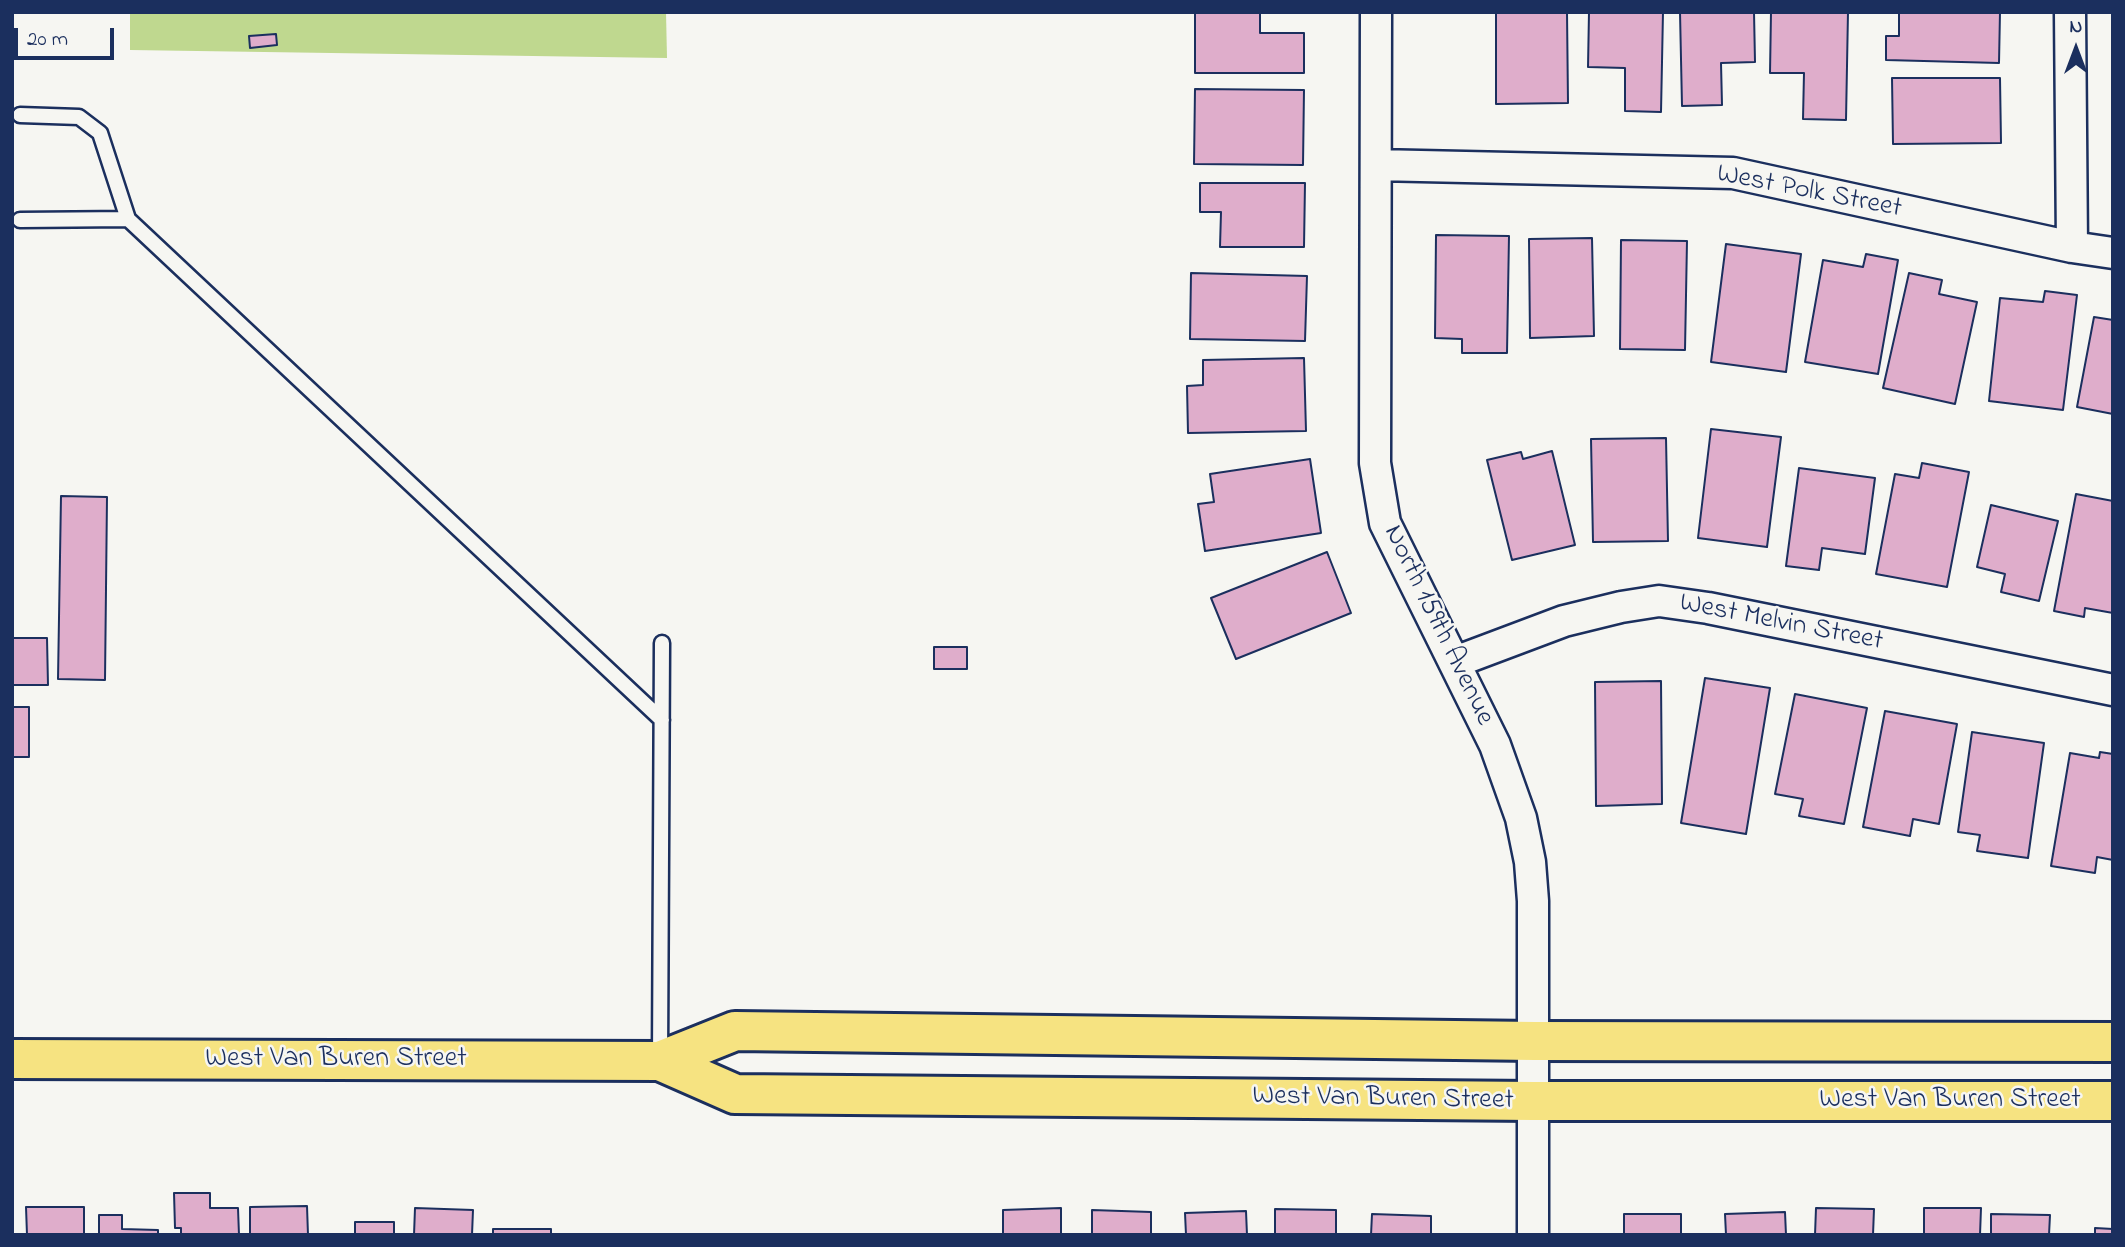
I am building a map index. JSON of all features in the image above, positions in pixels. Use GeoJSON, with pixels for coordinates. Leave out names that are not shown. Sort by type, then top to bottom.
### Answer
{"type":"FeatureCollection","features":[{"type":"Feature","properties":{"kind":"main road","name":"West Van Buren Street"},"geometry":{"type":"LineString","coordinates":[[12,1059],[660,1061],[735,1031],[1535,1041],[2113,1042]]}},
{"type":"Feature","properties":{"kind":"main road","name":"West Van Buren Street"},"geometry":{"type":"LineString","coordinates":[[660,1061],[735,1094],[1534,1101],[2113,1101]]}},
{"type":"Feature","properties":{"kind":"street","name":"North 159th Avenue"},"geometry":{"type":"LineString","coordinates":[[1376,12],[1375,463],[1385,523],[1495,745],[1521,818],[1530,862],[1533,901],[1533,1235]]}},
{"type":"Feature","properties":{"kind":"street"},"geometry":{"type":"LineString","coordinates":[[2070,12],[2072,247]]}},
{"type":"Feature","properties":{"kind":"street","name":"West Polk Street"},"geometry":{"type":"LineString","coordinates":[[1376,165],[1733,173],[2072,247],[2113,253]]}},
{"type":"Feature","properties":{"kind":"street","name":"West Melvin Street"},"geometry":{"type":"LineString","coordinates":[[1455,662],[1564,621],[1659,601],[1722,611],[2113,690]]}},
{"type":"Feature","properties":{"kind":"lane"},"geometry":{"type":"LineString","coordinates":[[20,115],[79,117],[100,134],[128,219],[662,720]]}},
{"type":"Feature","properties":{"kind":"lane"},"geometry":{"type":"LineString","coordinates":[[20,220],[128,219]]}},
{"type":"Feature","properties":{"kind":"lane"},"geometry":{"type":"LineString","coordinates":[[660,1061],[662,643]]}},
{"type":"Feature","properties":{"kind":"green space"},"geometry":{"type":"Polygon","coordinates":[[[130,12],[666,12],[667,58],[130,50],[130,12]]]}},
{"type":"Feature","properties":{"kind":"building"},"geometry":{"type":"Polygon","coordinates":[[[1195,12],[1260,12],[1260,33],[1304,33],[1304,73],[1195,73],[1195,12]]]}},
{"type":"Feature","properties":{"kind":"building"},"geometry":{"type":"Polygon","coordinates":[[[1496,12],[1567,12],[1568,103],[1496,104],[1496,12]]]}},
{"type":"Feature","properties":{"kind":"building"},"geometry":{"type":"Polygon","coordinates":[[[1589,12],[1663,12],[1661,112],[1625,111],[1625,68],[1588,67],[1589,12]]]}},
{"type":"Feature","properties":{"kind":"building"},"geometry":{"type":"Polygon","coordinates":[[[1680,12],[1754,12],[1755,62],[1721,63],[1722,105],[1682,106],[1680,12]]]}},
{"type":"Feature","properties":{"kind":"building"},"geometry":{"type":"Polygon","coordinates":[[[1771,12],[1848,12],[1846,120],[1803,119],[1804,73],[1770,73],[1771,12]]]}},
{"type":"Feature","properties":{"kind":"building"},"geometry":{"type":"Polygon","coordinates":[[[1899,12],[2000,12],[1999,63],[1886,60],[1886,36],[1899,36],[1899,12]]]}},
{"type":"Feature","properties":{"kind":"building"},"geometry":{"type":"Polygon","coordinates":[[[276,34],[277,45],[250,48],[249,36],[276,34]]]}},
{"type":"Feature","properties":{"kind":"building"},"geometry":{"type":"Polygon","coordinates":[[[1892,78],[2000,78],[2001,143],[1893,144],[1892,78]]]}},
{"type":"Feature","properties":{"kind":"building"},"geometry":{"type":"Polygon","coordinates":[[[1195,89],[1304,90],[1303,165],[1194,164],[1195,89]]]}},
{"type":"Feature","properties":{"kind":"building"},"geometry":{"type":"Polygon","coordinates":[[[1200,183],[1305,183],[1304,247],[1220,247],[1221,212],[1200,212],[1200,183]]]}},
{"type":"Feature","properties":{"kind":"building"},"geometry":{"type":"Polygon","coordinates":[[[1436,235],[1509,236],[1507,353],[1462,353],[1462,339],[1435,338],[1436,235]]]}},
{"type":"Feature","properties":{"kind":"building"},"geometry":{"type":"Polygon","coordinates":[[[1592,238],[1594,336],[1530,338],[1529,239],[1592,238]]]}},
{"type":"Feature","properties":{"kind":"building"},"geometry":{"type":"Polygon","coordinates":[[[1621,240],[1687,241],[1685,350],[1620,349],[1621,240]]]}},
{"type":"Feature","properties":{"kind":"building"},"geometry":{"type":"Polygon","coordinates":[[[1726,244],[1801,254],[1786,372],[1711,362],[1726,244]]]}},
{"type":"Feature","properties":{"kind":"building"},"geometry":{"type":"Polygon","coordinates":[[[1866,254],[1898,260],[1878,374],[1805,362],[1823,260],[1863,267],[1866,254]]]}},
{"type":"Feature","properties":{"kind":"building"},"geometry":{"type":"Polygon","coordinates":[[[1191,273],[1307,276],[1305,341],[1190,339],[1191,273]]]}},
{"type":"Feature","properties":{"kind":"building"},"geometry":{"type":"Polygon","coordinates":[[[1909,273],[1942,280],[1939,294],[1977,302],[1955,404],[1883,388],[1909,273]]]}},
{"type":"Feature","properties":{"kind":"building"},"geometry":{"type":"Polygon","coordinates":[[[2045,291],[2077,295],[2063,410],[1989,401],[2000,298],[2043,302],[2045,291]]]}},
{"type":"Feature","properties":{"kind":"building"},"geometry":{"type":"Polygon","coordinates":[[[2094,317],[2113,320],[2113,414],[2077,407],[2094,317]]]}},
{"type":"Feature","properties":{"kind":"building"},"geometry":{"type":"Polygon","coordinates":[[[1304,358],[1306,431],[1188,433],[1187,386],[1203,385],[1203,360],[1304,358]]]}},
{"type":"Feature","properties":{"kind":"building"},"geometry":{"type":"Polygon","coordinates":[[[1711,429],[1781,437],[1767,547],[1698,538],[1711,429]]]}},
{"type":"Feature","properties":{"kind":"building"},"geometry":{"type":"Polygon","coordinates":[[[1666,438],[1668,541],[1593,542],[1591,439],[1666,438]]]}},
{"type":"Feature","properties":{"kind":"building"},"geometry":{"type":"Polygon","coordinates":[[[1552,451],[1575,545],[1512,560],[1487,460],[1521,452],[1523,459],[1552,451]]]}},
{"type":"Feature","properties":{"kind":"building"},"geometry":{"type":"Polygon","coordinates":[[[1310,459],[1321,533],[1205,551],[1198,504],[1214,502],[1210,474],[1310,459]]]}},
{"type":"Feature","properties":{"kind":"building"},"geometry":{"type":"Polygon","coordinates":[[[1922,463],[1969,472],[1947,587],[1876,574],[1895,474],[1919,478],[1922,463]]]}},
{"type":"Feature","properties":{"kind":"building"},"geometry":{"type":"Polygon","coordinates":[[[1799,468],[1875,478],[1865,554],[1822,548],[1819,570],[1786,566],[1799,468]]]}},
{"type":"Feature","properties":{"kind":"building"},"geometry":{"type":"Polygon","coordinates":[[[2076,494],[2113,501],[2113,613],[2085,608],[2084,617],[2054,611],[2076,494]]]}},
{"type":"Feature","properties":{"kind":"building"},"geometry":{"type":"Polygon","coordinates":[[[61,496],[107,497],[105,680],[58,679],[61,496]]]}},
{"type":"Feature","properties":{"kind":"building"},"geometry":{"type":"Polygon","coordinates":[[[1991,505],[2058,521],[2039,601],[2001,592],[2005,574],[1977,567],[1991,505]]]}},
{"type":"Feature","properties":{"kind":"building"},"geometry":{"type":"Polygon","coordinates":[[[1327,552],[1351,613],[1236,659],[1211,598],[1327,552]]]}},
{"type":"Feature","properties":{"kind":"building"},"geometry":{"type":"Polygon","coordinates":[[[12,638],[47,638],[48,685],[12,685],[12,638]]]}},
{"type":"Feature","properties":{"kind":"building"},"geometry":{"type":"Polygon","coordinates":[[[934,647],[967,647],[967,669],[934,669],[934,647]]]}},
{"type":"Feature","properties":{"kind":"building"},"geometry":{"type":"Polygon","coordinates":[[[1705,678],[1770,688],[1746,834],[1681,823],[1705,678]]]}},
{"type":"Feature","properties":{"kind":"building"},"geometry":{"type":"Polygon","coordinates":[[[1661,681],[1662,804],[1596,806],[1595,682],[1661,681]]]}},
{"type":"Feature","properties":{"kind":"building"},"geometry":{"type":"Polygon","coordinates":[[[1795,694],[1867,708],[1844,824],[1799,816],[1803,799],[1775,794],[1795,694]]]}},
{"type":"Feature","properties":{"kind":"building"},"geometry":{"type":"Polygon","coordinates":[[[12,707],[29,707],[29,757],[12,757],[12,707]]]}},
{"type":"Feature","properties":{"kind":"building"},"geometry":{"type":"Polygon","coordinates":[[[1885,711],[1957,724],[1939,824],[1913,819],[1910,836],[1863,827],[1885,711]]]}},
{"type":"Feature","properties":{"kind":"building"},"geometry":{"type":"Polygon","coordinates":[[[1972,732],[2044,743],[2028,858],[1977,851],[1980,835],[1958,832],[1972,732]]]}},
{"type":"Feature","properties":{"kind":"building"},"geometry":{"type":"Polygon","coordinates":[[[2100,752],[2113,754],[2113,860],[2097,857],[2095,873],[2051,866],[2070,753],[2099,758],[2100,752]]]}},
{"type":"Feature","properties":{"kind":"building"},"geometry":{"type":"Polygon","coordinates":[[[174,1193],[210,1193],[210,1208],[238,1208],[239,1235],[181,1235],[181,1228],[175,1228],[174,1193]]]}},
{"type":"Feature","properties":{"kind":"building"},"geometry":{"type":"Polygon","coordinates":[[[307,1206],[308,1235],[250,1235],[250,1207],[307,1206]]]}},
{"type":"Feature","properties":{"kind":"building"},"geometry":{"type":"Polygon","coordinates":[[[26,1207],[84,1207],[84,1235],[27,1235],[26,1207]]]}},
{"type":"Feature","properties":{"kind":"building"},"geometry":{"type":"Polygon","coordinates":[[[415,1208],[473,1210],[472,1235],[414,1235],[415,1208]]]}},
{"type":"Feature","properties":{"kind":"building"},"geometry":{"type":"Polygon","coordinates":[[[1061,1208],[1061,1235],[1003,1235],[1003,1210],[1061,1208]]]}},
{"type":"Feature","properties":{"kind":"building"},"geometry":{"type":"Polygon","coordinates":[[[1816,1208],[1874,1209],[1873,1235],[1815,1235],[1816,1208]]]}},
{"type":"Feature","properties":{"kind":"building"},"geometry":{"type":"Polygon","coordinates":[[[1924,1208],[1981,1208],[1980,1235],[1924,1235],[1924,1208]]]}},
{"type":"Feature","properties":{"kind":"building"},"geometry":{"type":"Polygon","coordinates":[[[1275,1209],[1336,1210],[1336,1235],[1275,1235],[1275,1209]]]}},
{"type":"Feature","properties":{"kind":"building"},"geometry":{"type":"Polygon","coordinates":[[[1092,1210],[1151,1212],[1151,1235],[1092,1235],[1092,1210]]]}},
{"type":"Feature","properties":{"kind":"building"},"geometry":{"type":"Polygon","coordinates":[[[1246,1211],[1247,1235],[1186,1235],[1185,1213],[1246,1211]]]}},
{"type":"Feature","properties":{"kind":"building"},"geometry":{"type":"Polygon","coordinates":[[[1785,1212],[1786,1235],[1726,1235],[1725,1214],[1785,1212]]]}},
{"type":"Feature","properties":{"kind":"building"},"geometry":{"type":"Polygon","coordinates":[[[1372,1214],[1431,1216],[1431,1235],[1371,1235],[1372,1214]]]}},
{"type":"Feature","properties":{"kind":"building"},"geometry":{"type":"Polygon","coordinates":[[[1624,1214],[1681,1214],[1681,1235],[1624,1235],[1624,1214]]]}},
{"type":"Feature","properties":{"kind":"building"},"geometry":{"type":"Polygon","coordinates":[[[1991,1214],[2050,1215],[2049,1235],[1991,1235],[1991,1214]]]}},
{"type":"Feature","properties":{"kind":"building"},"geometry":{"type":"Polygon","coordinates":[[[99,1215],[122,1215],[122,1229],[158,1230],[158,1235],[99,1235],[99,1215]]]}},
{"type":"Feature","properties":{"kind":"building"},"geometry":{"type":"Polygon","coordinates":[[[355,1222],[394,1222],[394,1235],[355,1235],[355,1222]]]}},
{"type":"Feature","properties":{"kind":"building"},"geometry":{"type":"Polygon","coordinates":[[[2095,1228],[2113,1229],[2113,1235],[2095,1235],[2095,1228]]]}},
{"type":"Feature","properties":{"kind":"building"},"geometry":{"type":"Polygon","coordinates":[[[493,1229],[551,1229],[551,1235],[493,1235],[493,1229]]]}}]}
